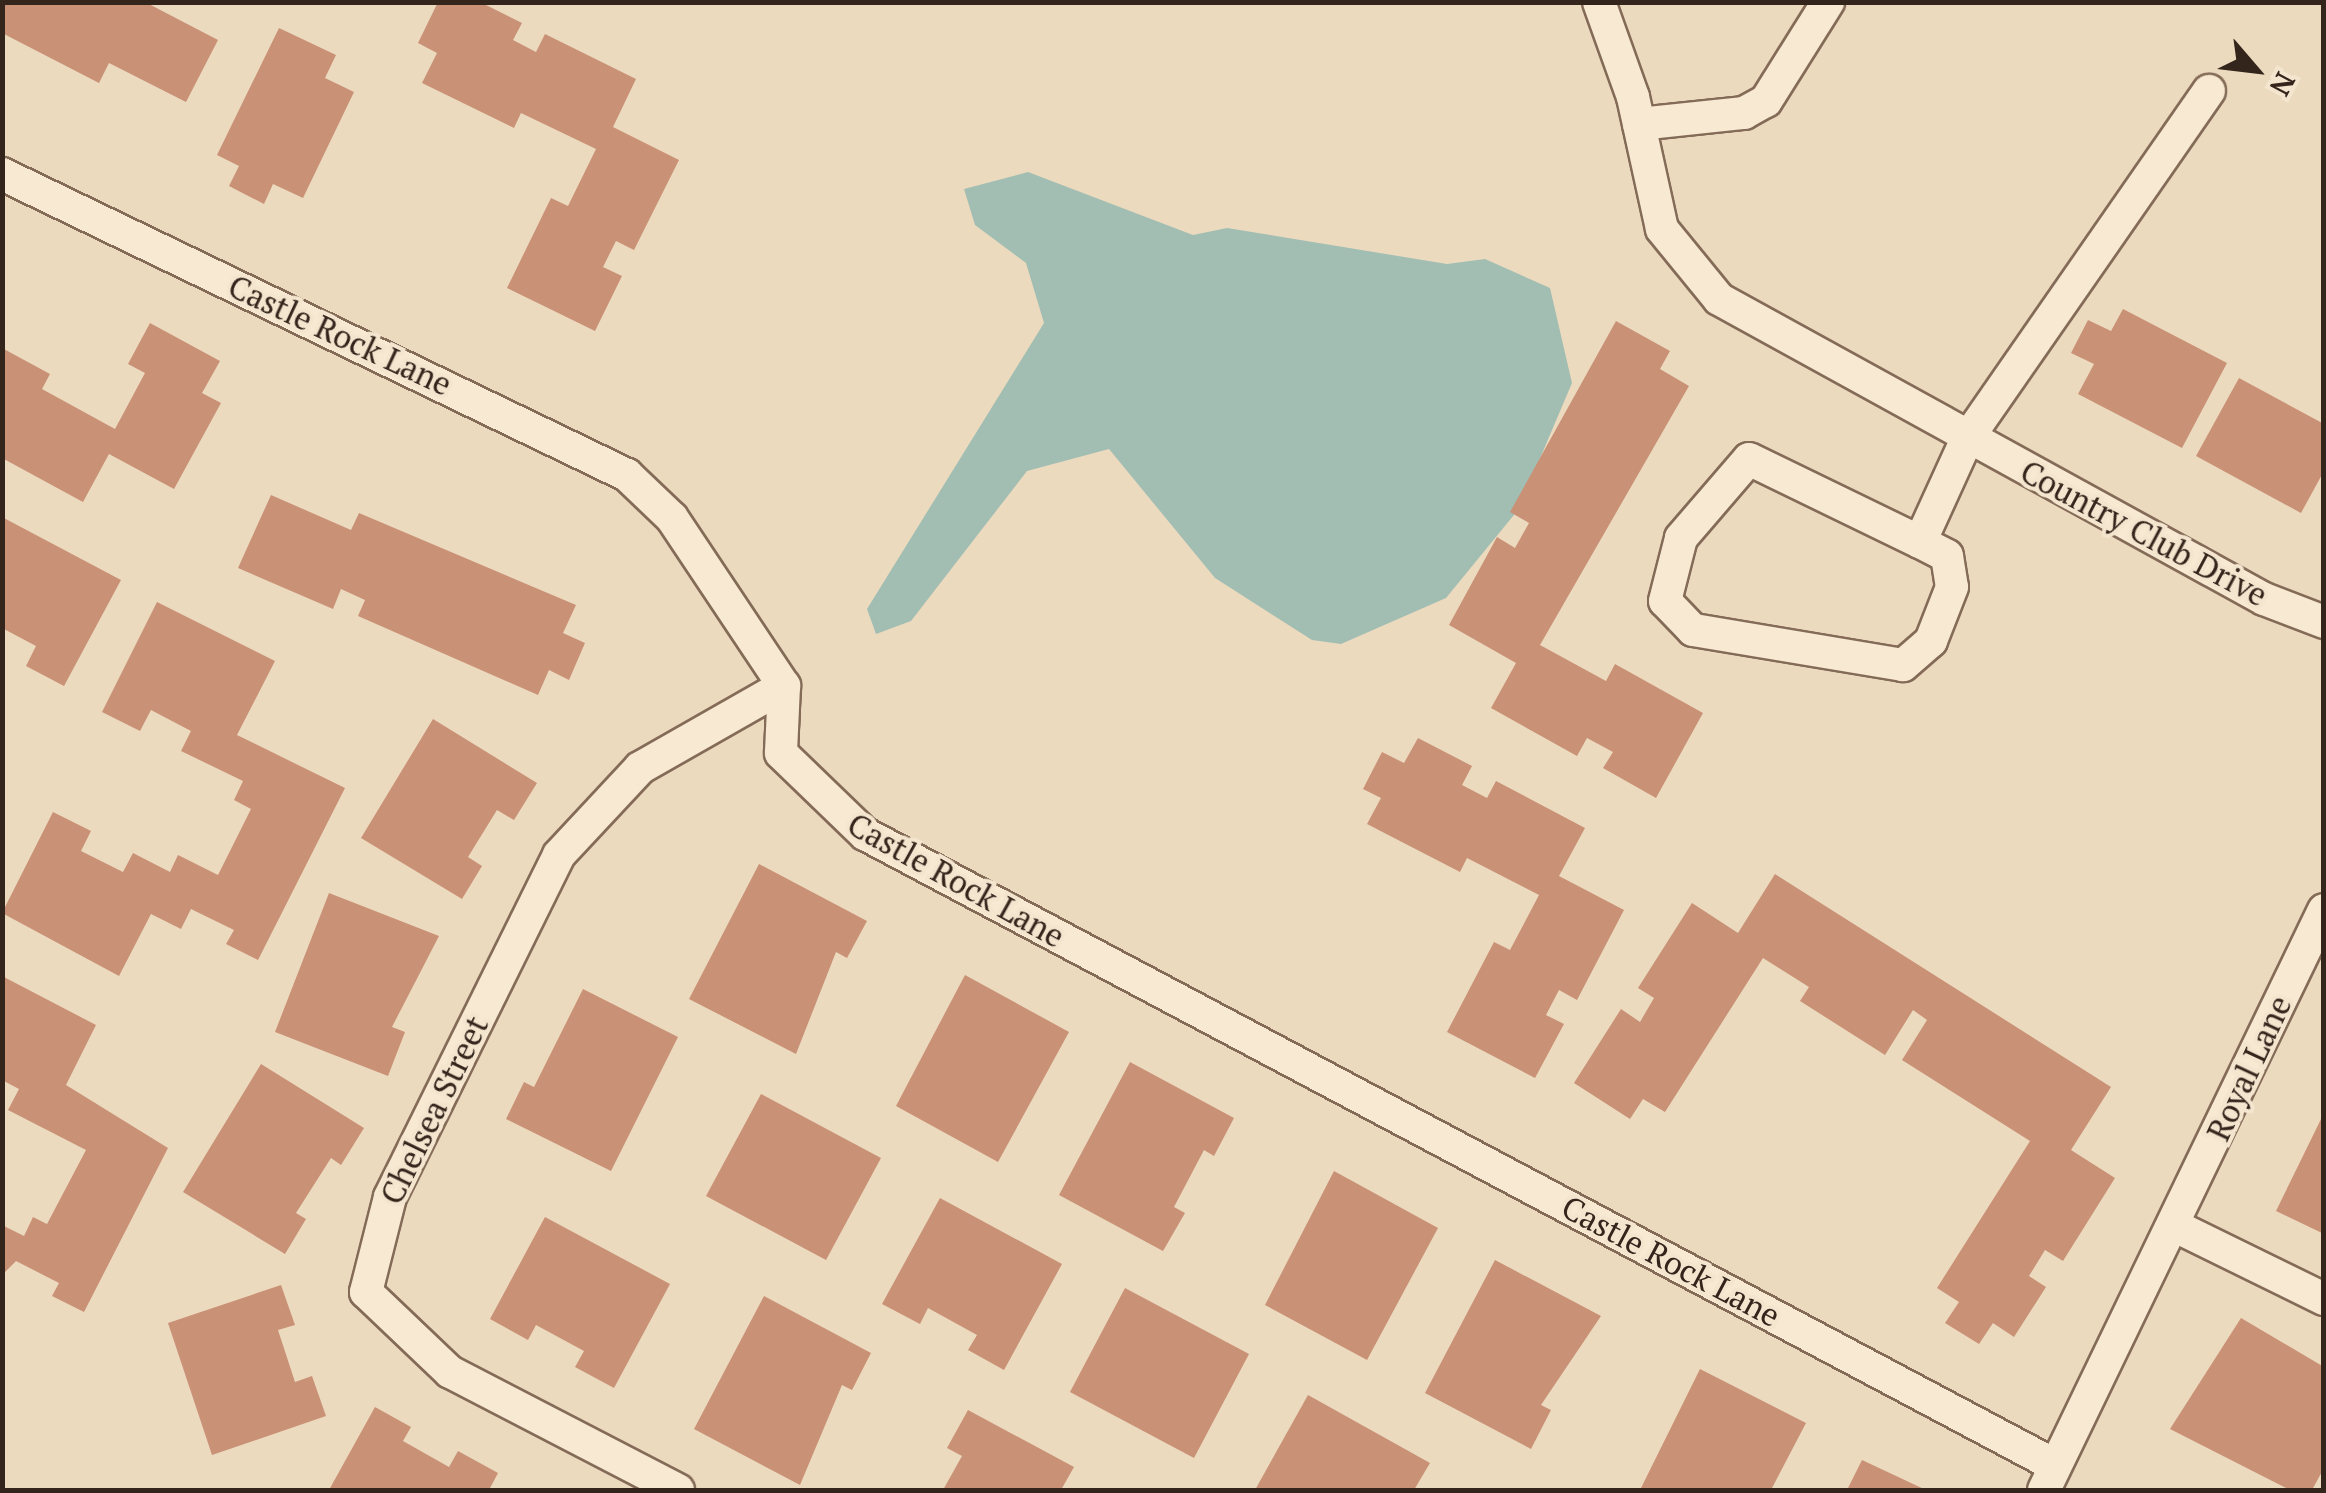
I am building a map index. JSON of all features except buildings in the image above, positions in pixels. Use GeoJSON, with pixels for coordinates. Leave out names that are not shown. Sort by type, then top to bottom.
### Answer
{"type":"FeatureCollection","features":[{"type":"Feature","properties":{"kind":"street","name":"Country Club Drive"},"geometry":{"type":"LineString","coordinates":[[1600,2],[1640,124],[1662,229],[1719,298],[1967,439],[2324,622]]}},
{"type":"Feature","properties":{"kind":"street"},"geometry":{"type":"LineString","coordinates":[[1640,124],[1744,113],[1766,101],[1828,2]]}},
{"type":"Feature","properties":{"kind":"street"},"geometry":{"type":"LineString","coordinates":[[1920,542],[1967,439],[2209,91]]}},
{"type":"Feature","properties":{"kind":"street","name":"Castle Rock Lane"},"geometry":{"type":"LineString","coordinates":[[2,174],[627,476],[672,518],[784,686],[780,753],[865,834],[2049,1478]]}},
{"type":"Feature","properties":{"kind":"street"},"geometry":{"type":"LineString","coordinates":[[1749,459],[1920,542],[1946,556],[1952,587],[1931,640],[1904,665],[1693,630],[1665,601],[1681,538],[1749,459]]}},
{"type":"Feature","properties":{"kind":"street","name":"Chelsea Street"},"geometry":{"type":"LineString","coordinates":[[678,1490],[450,1372],[366,1292],[390,1197],[559,854],[640,768],[784,686]]}},
{"type":"Feature","properties":{"kind":"street","name":"Royal Lane"},"geometry":{"type":"LineString","coordinates":[[2049,1478],[2175,1226],[2324,910]]}},
{"type":"Feature","properties":{"kind":"street"},"geometry":{"type":"LineString","coordinates":[[2175,1226],[2324,1299]]}},
{"type":"Feature","properties":{"kind":"shaded area"},"geometry":{"type":"Polygon","coordinates":[[[1028,172],[1193,235],[1227,228],[1447,264],[1485,259],[1550,288],[1572,383],[1518,510],[1446,598],[1341,644],[1312,640],[1215,578],[1109,449],[1027,471],[911,621],[876,634],[867,609],[1044,323],[1026,263],[975,225],[964,189],[1028,172]]]}}]}
